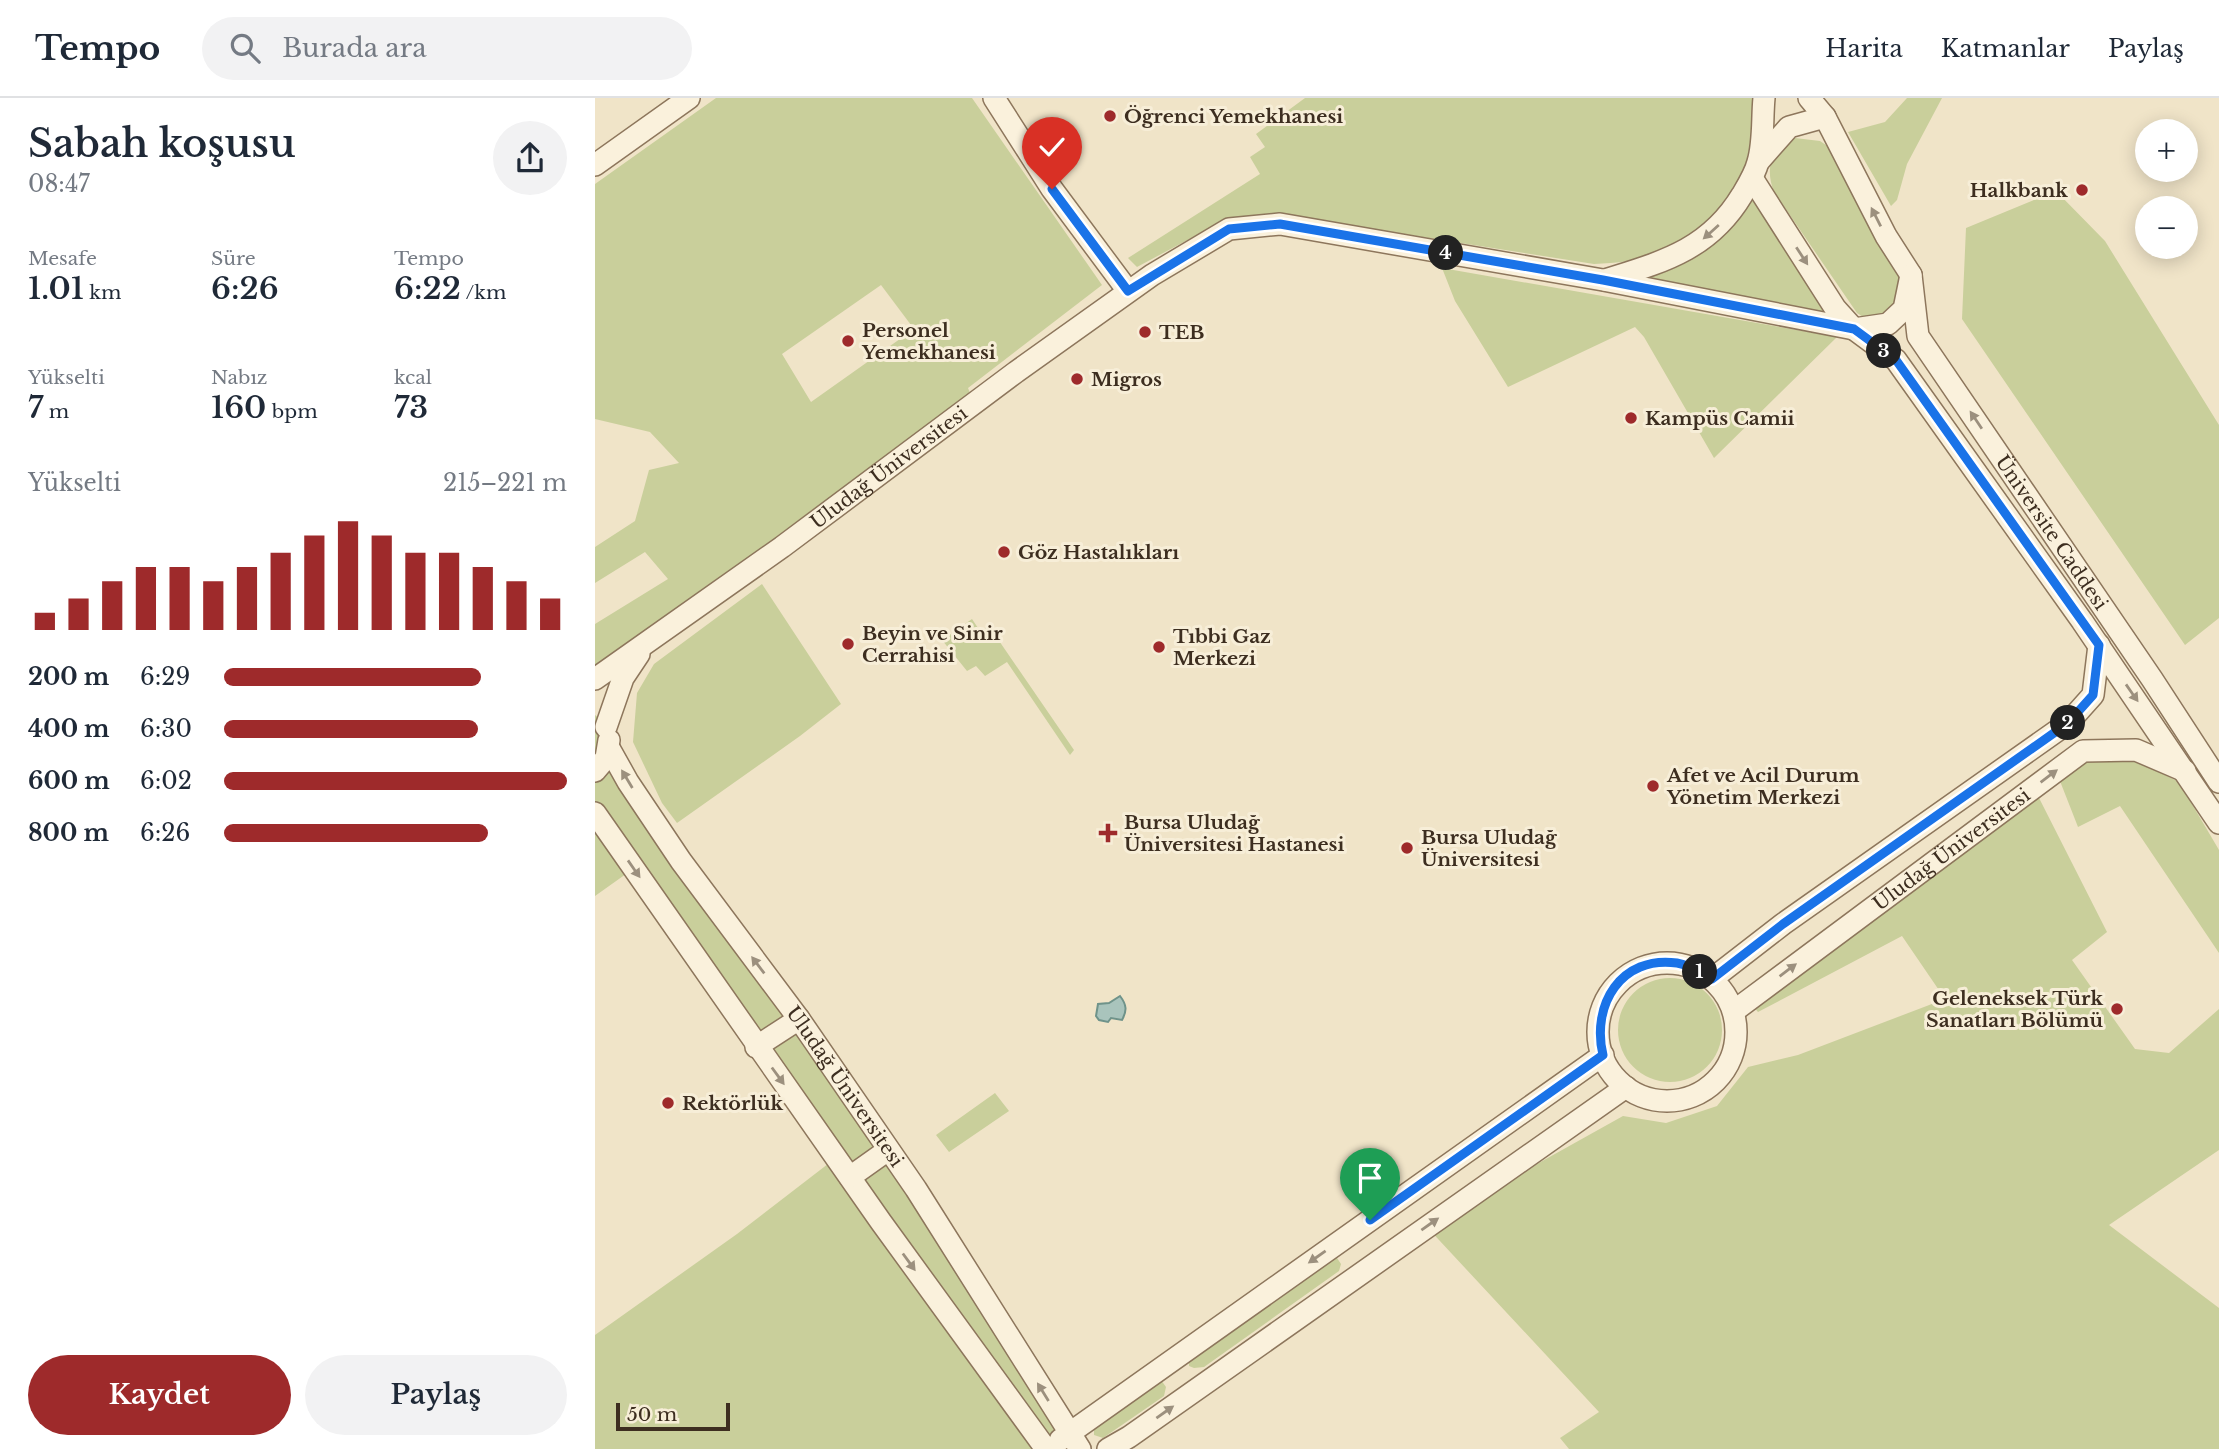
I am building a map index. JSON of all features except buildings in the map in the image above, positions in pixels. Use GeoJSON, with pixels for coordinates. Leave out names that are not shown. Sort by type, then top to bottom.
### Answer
{"type":"FeatureCollection","features":[{"type":"Feature","properties":{"kind":"street"},"geometry":{"type":"LineString","coordinates":[[595,165],[689,98]]}},
{"type":"Feature","properties":{"kind":"street"},"geometry":{"type":"LineString","coordinates":[[994,98],[1052,189],[1128,291]]}},
{"type":"Feature","properties":{"kind":"street","name":"Uludağ Üniversitesi"},"geometry":{"type":"LineString","coordinates":[[595,679],[782,547],[1128,291],[1229,229],[1280,224],[1603,280],[1666,261],[1707,237],[1733,211],[1755,170],[1764,98]]}},
{"type":"Feature","properties":{"kind":"street"},"geometry":{"type":"LineString","coordinates":[[1603,280],[1854,329],[1888,324],[1904,309],[1911,275],[1886,236],[1825,117],[1809,98]]}},
{"type":"Feature","properties":{"kind":"street"},"geometry":{"type":"LineString","coordinates":[[1825,117],[1789,127],[1755,170],[1835,308],[1854,329]]}},
{"type":"Feature","properties":{"kind":"street","name":"Üniversite Caddesi"},"geometry":{"type":"LineString","coordinates":[[1911,275],[1918,336],[2153,679],[2219,782]]}},
{"type":"Feature","properties":{"kind":"street","name":"Üniversite Caddesi"},"geometry":{"type":"LineString","coordinates":[[1854,329],[1896,360],[2099,645],[2219,823]]}},
{"type":"Feature","properties":{"kind":"street","name":"Uludağ Üniversitesi"},"geometry":{"type":"LineString","coordinates":[[595,771],[606,758],[603,730],[622,678],[649,641]]}},
{"type":"Feature","properties":{"kind":"street","name":"Uludağ Üniversitesi"},"geometry":{"type":"LineString","coordinates":[[1712,979],[1783,924],[2068,723],[2093,695],[2099,645]]}},
{"type":"Feature","properties":{"kind":"street","name":"Uludağ Üniversitesi"},"geometry":{"type":"LineString","coordinates":[[603,730],[628,782],[681,861],[799,1019],[916,1189],[1075,1441]]}},
{"type":"Feature","properties":{"kind":"street","name":"Uludağ Üniversitesi"},"geometry":{"type":"LineString","coordinates":[[1734,1011],[2083,751],[2136,750],[2185,771]]}},
{"type":"Feature","properties":{"kind":"street"},"geometry":{"type":"LineString","coordinates":[[595,813],[756,1047],[1046,1449],[1075,1441],[1175,1358],[1603,1055]]}},
{"type":"Feature","properties":{"kind":"street"},"geometry":{"type":"LineString","coordinates":[[1677,963],[1695,969],[1712,979],[1725,993],[1734,1011],[1734,1054],[1722,1073],[1708,1089],[1688,1098],[1667,1102],[1645,1098],[1626,1087],[1611,1073],[1598,1036],[1600,1017],[1611,991],[1637,967],[1677,963]]}},
{"type":"Feature","properties":{"kind":"street"},"geometry":{"type":"LineString","coordinates":[[756,1047],[799,1019]]}},
{"type":"Feature","properties":{"kind":"street"},"geometry":{"type":"LineString","coordinates":[[1108,1449],[1198,1389],[1626,1087]]}},
{"type":"Feature","properties":{"kind":"street"},"geometry":{"type":"LineString","coordinates":[[1473,1147],[1499,1175]]}},
{"type":"Feature","properties":{"kind":"street"},"geometry":{"type":"LineString","coordinates":[[850,1177],[888,1150]]}},
{"type":"Feature","properties":{"kind":"street"},"geometry":{"type":"LineString","coordinates":[[1341,1241],[1363,1272]]}},
{"type":"Feature","properties":{"kind":"street"},"geometry":{"type":"LineString","coordinates":[[1175,1358],[1198,1389]]}},
{"type":"Feature","properties":{"kind":"green space"},"geometry":{"type":"Polygon","coordinates":[[[716,98],[972,98],[1102,285],[968,388],[974,403],[595,679],[595,624],[668,579],[645,552],[595,583],[595,547],[635,521],[649,470],[679,463],[650,432],[595,419],[595,184],[716,98]],[[881,285],[782,354],[811,402],[914,329],[881,285]]]}},
{"type":"Feature","properties":{"kind":"green space"},"geometry":{"type":"Polygon","coordinates":[[[1305,98],[1756,98],[1747,158],[1736,188],[1693,233],[1659,254],[1594,264],[1276,214],[1223,221],[1137,267],[1128,258],[1260,174],[1250,157],[1265,147],[1256,134],[1305,98]]]}},
{"type":"Feature","properties":{"kind":"green space"},"geometry":{"type":"Polygon","coordinates":[[[1907,98],[1942,98],[1907,164],[1897,200],[1891,206],[1848,132],[1885,122],[1907,98]]]}},
{"type":"Feature","properties":{"kind":"green space"},"geometry":{"type":"Polygon","coordinates":[[[1795,138],[1820,141],[1829,147],[1911,275],[1904,309],[1874,319],[1857,313],[1774,192],[1770,175],[1772,160],[1780,147],[1795,138]]]}},
{"type":"Feature","properties":{"kind":"green space"},"geometry":{"type":"Polygon","coordinates":[[[1752,178],[1854,329],[1603,280],[1707,237],[1752,178]]]}},
{"type":"Feature","properties":{"kind":"green space"},"geometry":{"type":"Polygon","coordinates":[[[2056,191],[2105,241],[2219,425],[2219,618],[2185,645],[1962,319],[1966,228],[2056,191]]]}},
{"type":"Feature","properties":{"kind":"green space"},"geometry":{"type":"Polygon","coordinates":[[[1442,268],[1837,337],[1714,458],[1644,337],[1635,327],[1508,387],[1455,301],[1442,268]]]}},
{"type":"Feature","properties":{"kind":"green space"},"geometry":{"type":"Polygon","coordinates":[[[762,584],[841,704],[677,823],[662,803],[633,742],[637,693],[654,664],[762,584]]]}},
{"type":"Feature","properties":{"kind":"green space"},"geometry":{"type":"Polygon","coordinates":[[[972,619],[980,631],[987,627],[990,633],[993,632],[1074,750],[1070,755],[1007,662],[985,676],[976,666],[967,671],[942,640],[972,619]]]}},
{"type":"Feature","properties":{"kind":"green space"},"geometry":{"type":"Polygon","coordinates":[[[595,715],[1069,1433],[1046,1440],[890,1236],[1032,1449],[595,1449],[595,1335],[737,1234],[837,1157],[633,869],[595,896],[595,715]]]}},
{"type":"Feature","properties":{"kind":"green space"},"geometry":{"type":"Polygon","coordinates":[[[2078,761],[2137,761],[2179,782],[2219,850],[2219,953],[2120,806],[2078,827],[2058,776],[2078,761]]]}},
{"type":"Feature","properties":{"kind":"green space"},"geometry":{"type":"Polygon","coordinates":[[[2037,794],[2107,932],[2072,960],[2135,1049],[2169,1053],[2219,1009],[2219,1150],[2109,1225],[2219,1308],[2219,1449],[1569,1449],[1560,1438],[1599,1412],[1426,1226],[1623,1116],[1666,1123],[1717,1106],[1748,1067],[1798,1055],[1945,999],[1902,936],[1758,1012],[1752,1005],[2037,794]]]}},
{"type":"Feature","properties":{"kind":"green space"},"geometry":{"type":"Polygon","coordinates":[[[1670,978],[1690,982],[1707,993],[1718,1010],[1722,1030],[1718,1050],[1707,1067],[1690,1078],[1670,1082],[1650,1078],[1633,1067],[1622,1050],[1618,1030],[1622,1010],[1633,993],[1650,982],[1670,978]]]}},
{"type":"Feature","properties":{"kind":"green space"},"geometry":{"type":"Polygon","coordinates":[[[995,1093],[1009,1111],[949,1152],[936,1135],[995,1093]]]}},
{"type":"Feature","properties":{"kind":"green space"},"geometry":{"type":"Polygon","coordinates":[[[1332,1258],[1337,1258],[1341,1264],[1339,1271],[1204,1367],[1189,1366],[1189,1354],[1332,1258]]]}},
{"type":"Feature","properties":{"kind":"green space"},"geometry":{"type":"Polygon","coordinates":[[[1161,1380],[1166,1387],[1164,1396],[1103,1438],[1094,1435],[1094,1426],[1161,1380]]]}},
{"type":"Feature","properties":{"kind":"water"},"geometry":{"type":"Polygon","coordinates":[[[1120,996],[1125,1008],[1122,1020],[1099,1020],[1096,1016],[1098,1004],[1109,1003],[1120,996]]]}},
{"type":"Feature","properties":{"kind":"place","name":"Öğrenci Yemekhanesi"},"geometry":{"type":"Point","coordinates":[1110,116]}},
{"type":"Feature","properties":{"kind":"place","name":"Halkbank"},"geometry":{"type":"Point","coordinates":[2082,190]}},
{"type":"Feature","properties":{"kind":"place","name":"TEB"},"geometry":{"type":"Point","coordinates":[1145,332]}},
{"type":"Feature","properties":{"kind":"place","name":"Personel Yemekhanesi"},"geometry":{"type":"Point","coordinates":[848,341]}},
{"type":"Feature","properties":{"kind":"place","name":"Migros"},"geometry":{"type":"Point","coordinates":[1077,379]}},
{"type":"Feature","properties":{"kind":"place","name":"Kampüs Camii"},"geometry":{"type":"Point","coordinates":[1631,418]}},
{"type":"Feature","properties":{"kind":"place","name":"Göz Hastalıkları"},"geometry":{"type":"Point","coordinates":[1004,552]}},
{"type":"Feature","properties":{"kind":"place","name":"Beyin ve Sinir Cerrahisi"},"geometry":{"type":"Point","coordinates":[848,644]}},
{"type":"Feature","properties":{"kind":"place","name":"Tıbbi Gaz Merkezi"},"geometry":{"type":"Point","coordinates":[1159,647]}},
{"type":"Feature","properties":{"kind":"place","name":"Afet ve Acil Durum Yönetim Merkezi"},"geometry":{"type":"Point","coordinates":[1653,786]}},
{"type":"Feature","properties":{"kind":"place","name":"Bursa Uludağ Üniversitesi Hastanesi"},"geometry":{"type":"Point","coordinates":[1108,833]}},
{"type":"Feature","properties":{"kind":"place","name":"Bursa Uludağ Üniversitesi"},"geometry":{"type":"Point","coordinates":[1407,848]}},
{"type":"Feature","properties":{"kind":"place","name":"Geleneksek Türk Sanatları Bölümü"},"geometry":{"type":"Point","coordinates":[2117,1009]}},
{"type":"Feature","properties":{"kind":"place","name":"Rektörlük"},"geometry":{"type":"Point","coordinates":[668,1103]}},
{"type":"Feature","properties":{"kind":"route"},"geometry":{"type":"LineString","coordinates":[[1052,189],[1128,291],[1229,229],[1280,224],[1603,280],[1854,329],[1896,360],[2099,645],[2093,695],[2068,723],[1783,924],[1712,979],[1677,963],[1637,967],[1611,991],[1600,1017],[1598,1036],[1603,1055],[1370,1220]]}}]}
